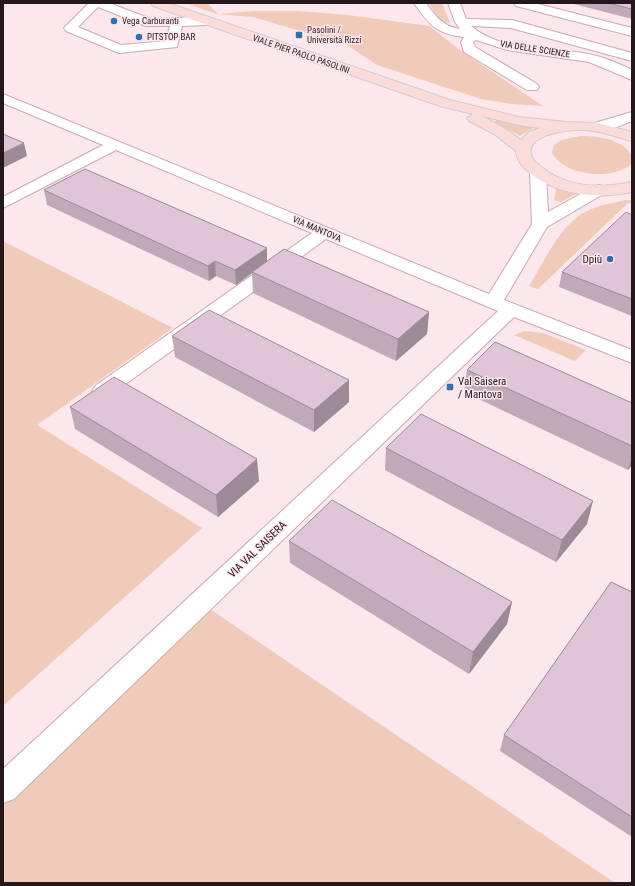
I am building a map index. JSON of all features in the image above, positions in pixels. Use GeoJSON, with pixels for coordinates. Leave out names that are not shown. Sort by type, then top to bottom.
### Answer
{"type":"FeatureCollection","features":[{"type":"Feature","properties":{"kind":"main road","name":"VIALE PIER PAOLO PASOLINI"},"geometry":{"type":"LineString","coordinates":[[157,3],[445,103],[519,121],[565,126]]}},
{"type":"Feature","properties":{"kind":"main road","name":"VIALE PIER PAOLO PASOLINI"},"geometry":{"type":"LineString","coordinates":[[445,103],[499,132],[524,150]]}},
{"type":"Feature","properties":{"kind":"main road"},"geometry":{"type":"LineString","coordinates":[[630,188],[599,190],[576,188],[557,182],[538,173],[528,163],[524,150],[528,140],[534,136],[547,130],[565,126],[596,127],[632,137]]}},
{"type":"Feature","properties":{"kind":"street"},"geometry":{"type":"LineString","coordinates":[[177,22],[172,44],[119,49],[70,28],[97,3],[150,23],[177,22],[207,21]]}},
{"type":"Feature","properties":{"kind":"street"},"geometry":{"type":"LineString","coordinates":[[420,3],[430,18],[440,28],[448,32],[474,34]]}},
{"type":"Feature","properties":{"kind":"street","name":"VIA DELLE SCIENZE"},"geometry":{"type":"LineString","coordinates":[[454,3],[461,22],[474,34],[507,46],[594,60],[614,66],[632,76]]}},
{"type":"Feature","properties":{"kind":"street"},"geometry":{"type":"LineString","coordinates":[[520,3],[632,32]]}},
{"type":"Feature","properties":{"kind":"street"},"geometry":{"type":"LineString","coordinates":[[461,22],[512,24],[632,56]]}},
{"type":"Feature","properties":{"kind":"street"},"geometry":{"type":"LineString","coordinates":[[474,34],[467,42],[469,49],[532,87]]}},
{"type":"Feature","properties":{"kind":"street","name":"VIA MANTOVA"},"geometry":{"type":"LineString","coordinates":[[3,98],[324,232],[632,357]]}},
{"type":"Feature","properties":{"kind":"street"},"geometry":{"type":"LineString","coordinates":[[596,127],[611,124],[632,116]]}},
{"type":"Feature","properties":{"kind":"street"},"geometry":{"type":"LineString","coordinates":[[3,203],[115,145]]}},
{"type":"Feature","properties":{"kind":"street"},"geometry":{"type":"LineString","coordinates":[[502,305],[540,224],[538,173]]}},
{"type":"Feature","properties":{"kind":"street"},"geometry":{"type":"LineString","coordinates":[[540,224],[599,190]]}},
{"type":"Feature","properties":{"kind":"street"},"geometry":{"type":"LineString","coordinates":[[102,391],[324,232]]}},
{"type":"Feature","properties":{"kind":"street","name":"VIA VAL SAISERA"},"geometry":{"type":"LineString","coordinates":[[3,789],[202,603],[502,305]]}},
{"type":"Feature","properties":{"kind":"shaded area"},"geometry":{"type":"Polygon","coordinates":[[[185,3],[207,3],[218,14],[254,11],[297,11],[348,15],[429,26],[460,50],[543,106],[512,104],[481,99],[377,65],[347,45],[253,17],[217,14],[185,3]]]}},
{"type":"Feature","properties":{"kind":"shaded area"},"geometry":{"type":"Polygon","coordinates":[[[429,3],[442,3],[450,23],[442,21],[429,3]]]}},
{"type":"Feature","properties":{"kind":"shaded area"},"geometry":{"type":"Polygon","coordinates":[[[498,119],[535,127],[520,136],[494,122],[498,119]]]}},
{"type":"Feature","properties":{"kind":"shaded area"},"geometry":{"type":"Polygon","coordinates":[[[580,136],[601,137],[621,144],[631,154],[631,164],[613,173],[601,174],[589,174],[567,167],[558,161],[552,153],[554,145],[562,140],[580,136]]]}},
{"type":"Feature","properties":{"kind":"shaded area"},"geometry":{"type":"Polygon","coordinates":[[[557,185],[579,192],[561,202],[554,200],[557,185]]]}},
{"type":"Feature","properties":{"kind":"shaded area"},"geometry":{"type":"Polygon","coordinates":[[[632,200],[632,204],[628,203],[538,289],[529,286],[554,244],[569,224],[587,211],[596,207],[632,200]]]}},
{"type":"Feature","properties":{"kind":"shaded area"},"geometry":{"type":"Polygon","coordinates":[[[3,241],[173,328],[37,425],[202,528],[3,706],[3,241]]]}},
{"type":"Feature","properties":{"kind":"shaded area"},"geometry":{"type":"Polygon","coordinates":[[[525,331],[543,333],[586,350],[575,361],[514,335],[525,331]]]}},
{"type":"Feature","properties":{"kind":"shaded area"},"geometry":{"type":"Polygon","coordinates":[[[201,603],[615,883],[3,883],[3,789],[201,603]]]}},
{"type":"Feature","properties":{"kind":"building"},"geometry":{"type":"Polygon","coordinates":[[[608,3],[632,3],[632,9],[608,3]]]}},
{"type":"Feature","properties":{"kind":"building"},"geometry":{"type":"Polygon","coordinates":[[[3,134],[24,143],[3,153],[3,134]]]}},
{"type":"Feature","properties":{"kind":"building"},"geometry":{"type":"Polygon","coordinates":[[[85,169],[267,248],[235,270],[215,261],[208,266],[44,190],[85,169]]]}},
{"type":"Feature","properties":{"kind":"building","name":"Dpiù"},"geometry":{"type":"Polygon","coordinates":[[[626,212],[632,215],[632,299],[562,272],[626,212]]]}},
{"type":"Feature","properties":{"kind":"building"},"geometry":{"type":"Polygon","coordinates":[[[284,249],[429,312],[398,339],[252,272],[284,249]]]}},
{"type":"Feature","properties":{"kind":"building"},"geometry":{"type":"Polygon","coordinates":[[[209,310],[349,380],[314,410],[172,336],[209,310]]]}},
{"type":"Feature","properties":{"kind":"building"},"geometry":{"type":"Polygon","coordinates":[[[495,342],[632,403],[632,446],[467,370],[495,342]]]}},
{"type":"Feature","properties":{"kind":"building"},"geometry":{"type":"Polygon","coordinates":[[[114,377],[257,459],[216,495],[70,407],[114,377]]]}},
{"type":"Feature","properties":{"kind":"building"},"geometry":{"type":"Polygon","coordinates":[[[421,414],[593,501],[562,540],[386,448],[421,414]]]}},
{"type":"Feature","properties":{"kind":"building"},"geometry":{"type":"Polygon","coordinates":[[[332,500],[512,602],[473,652],[289,541],[332,500]]]}},
{"type":"Feature","properties":{"kind":"building"},"geometry":{"type":"Polygon","coordinates":[[[611,582],[632,592],[632,817],[504,735],[611,582]]]}},
{"type":"Feature","properties":{"kind":"place","name":"Vega Carburanti"},"geometry":{"type":"Point","coordinates":[114,21]}},
{"type":"Feature","properties":{"kind":"place","name":"Pasolini / Università Rizzi"},"geometry":{"type":"Point","coordinates":[299,35]}},
{"type":"Feature","properties":{"kind":"place","name":"PITSTOP BAR"},"geometry":{"type":"Point","coordinates":[139,37]}},
{"type":"Feature","properties":{"kind":"place","name":"Dpiù"},"geometry":{"type":"Point","coordinates":[610,259]}},
{"type":"Feature","properties":{"kind":"place","name":"Val Saisera / Mantova"},"geometry":{"type":"Point","coordinates":[450,387]}}]}
